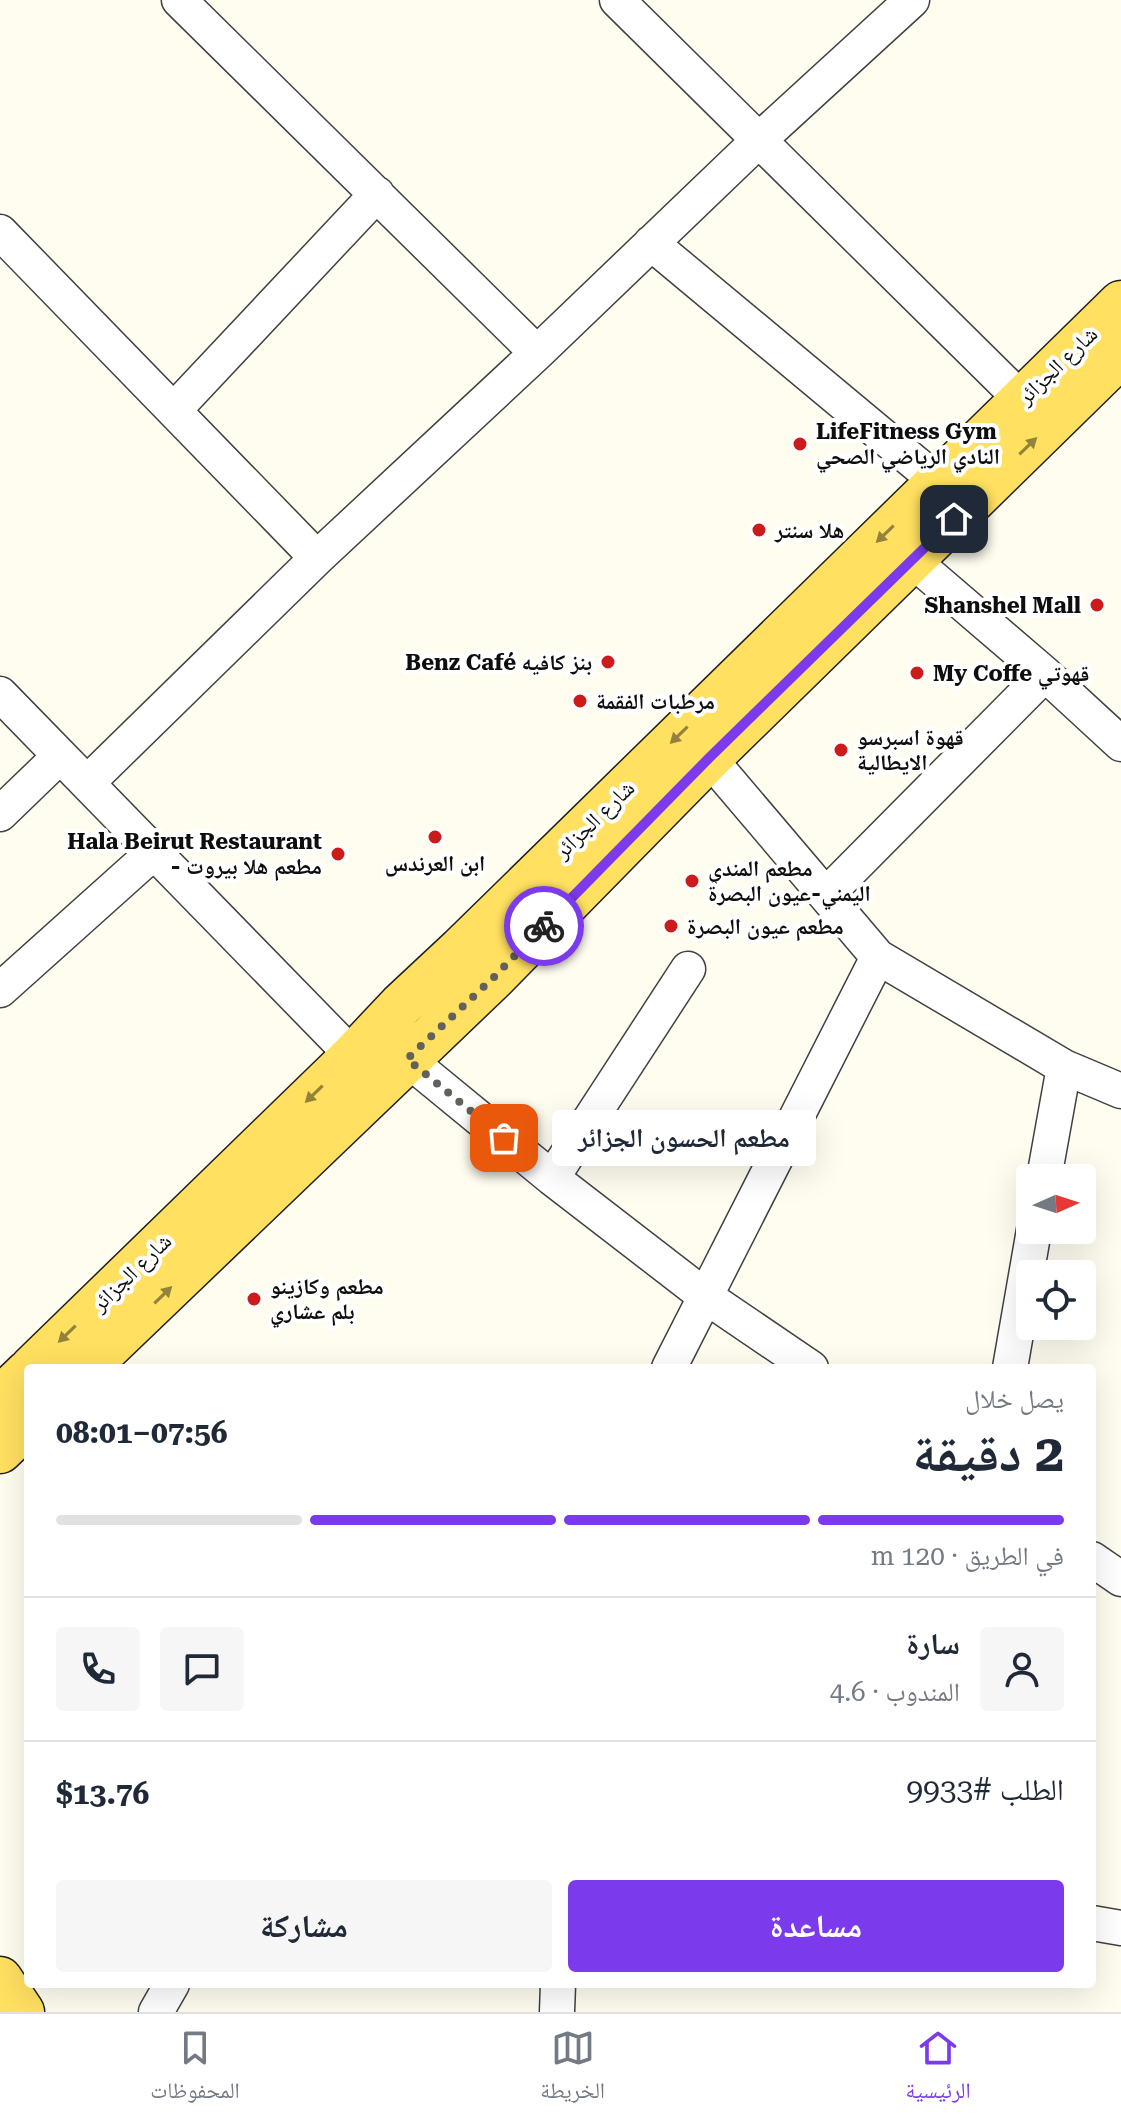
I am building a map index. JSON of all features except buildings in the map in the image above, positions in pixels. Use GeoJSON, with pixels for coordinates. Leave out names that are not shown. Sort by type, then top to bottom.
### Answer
{"type":"FeatureCollection","features":[{"type":"Feature","properties":{"kind":"main road","name":"شارع الجزائر"},"geometry":{"type":"LineString","coordinates":[[36,1364],[1121,303]]}},
{"type":"Feature","properties":{"kind":"main road","name":"شارع الجزائر"},"geometry":{"type":"LineString","coordinates":[[90,1364],[493,978],[709,758],[1121,355]]}},
{"type":"Feature","properties":{"kind":"main road"},"geometry":{"type":"LineString","coordinates":[[461,949],[474,967],[493,978]]}},
{"type":"Feature","properties":{"kind":"main road"},"geometry":{"type":"LineString","coordinates":[[401,1005],[422,1014],[429,1024],[420,1047]]}},
{"type":"Feature","properties":{"kind":"main road","name":"شارع الجزائر"},"geometry":{"type":"LineString","coordinates":[[0,1399],[24,1376]]}},
{"type":"Feature","properties":{"kind":"main road"},"geometry":{"type":"LineString","coordinates":[[0,1451],[24,1428]]}},
{"type":"Feature","properties":{"kind":"main road"},"geometry":{"type":"LineString","coordinates":[[0,1979],[22,2012]]}},
{"type":"Feature","properties":{"kind":"street"},"geometry":{"type":"LineString","coordinates":[[179,0],[537,353]]}},
{"type":"Feature","properties":{"kind":"street"},"geometry":{"type":"LineString","coordinates":[[617,0],[1021,399]]}},
{"type":"Feature","properties":{"kind":"street"},"geometry":{"type":"LineString","coordinates":[[87,783],[317,558],[759,140],[912,0]]}},
{"type":"Feature","properties":{"kind":"street"},"geometry":{"type":"LineString","coordinates":[[174,410],[377,194]]}},
{"type":"Feature","properties":{"kind":"street"},"geometry":{"type":"LineString","coordinates":[[0,232],[317,558]]}},
{"type":"Feature","properties":{"kind":"street"},"geometry":{"type":"LineString","coordinates":[[651,243],[938,482]]}},
{"type":"Feature","properties":{"kind":"street"},"geometry":{"type":"LineString","coordinates":[[912,560],[1121,744]]}},
{"type":"Feature","properties":{"kind":"street"},"geometry":{"type":"LineString","coordinates":[[826,895],[1045,674]]}},
{"type":"Feature","properties":{"kind":"street"},"geometry":{"type":"LineString","coordinates":[[0,694],[353,1056]]}},
{"type":"Feature","properties":{"kind":"street"},"geometry":{"type":"LineString","coordinates":[[0,814],[60,756]]}},
{"type":"Feature","properties":{"kind":"street"},"geometry":{"type":"LineString","coordinates":[[709,758],[878,957],[1064,1067],[1121,1091]]}},
{"type":"Feature","properties":{"kind":"street"},"geometry":{"type":"LineString","coordinates":[[0,990],[154,852]]}},
{"type":"Feature","properties":{"kind":"street"},"geometry":{"type":"LineString","coordinates":[[671,1364],[878,957]]}},
{"type":"Feature","properties":{"kind":"street"},"geometry":{"type":"LineString","coordinates":[[552,1178],[688,969]]}},
{"type":"Feature","properties":{"kind":"street"},"geometry":{"type":"LineString","coordinates":[[420,1047],[552,1178],[705,1296],[805,1364]]}},
{"type":"Feature","properties":{"kind":"street"},"geometry":{"type":"LineString","coordinates":[[1047,1164],[1064,1067]]}},
{"type":"Feature","properties":{"kind":"street"},"geometry":{"type":"LineString","coordinates":[[1011,1364],[1032,1244]]}},
{"type":"Feature","properties":{"kind":"street"},"geometry":{"type":"LineString","coordinates":[[1096,1562],[1121,1579]]}},
{"type":"Feature","properties":{"kind":"street"},"geometry":{"type":"LineString","coordinates":[[1096,1924],[1121,1928]]}},
{"type":"Feature","properties":{"kind":"street"},"geometry":{"type":"LineString","coordinates":[[156,2012],[170,1988]]}},
{"type":"Feature","properties":{"kind":"street"},"geometry":{"type":"LineString","coordinates":[[557,2012],[558,1988]]}},
{"type":"Feature","properties":{"kind":"way so far"},"geometry":{"type":"LineString","coordinates":[[504,1138],[407,1059],[544,926]]}},
{"type":"Feature","properties":{"kind":"place","name":"LifeFitness Gym النادي الرياضي الصحي"},"geometry":{"type":"Point","coordinates":[800,444]}},
{"type":"Feature","properties":{"kind":"place","name":"هلا سنتر"},"geometry":{"type":"Point","coordinates":[759,530]}},
{"type":"Feature","properties":{"kind":"place","name":"Shanshel Mall"},"geometry":{"type":"Point","coordinates":[1097,605]}},
{"type":"Feature","properties":{"kind":"place","name":"Benz Café بنز كافيه"},"geometry":{"type":"Point","coordinates":[608,662]}},
{"type":"Feature","properties":{"kind":"place","name":"My Coffe قهوتي"},"geometry":{"type":"Point","coordinates":[917,673]}},
{"type":"Feature","properties":{"kind":"place","name":"مرطبات الفقمة"},"geometry":{"type":"Point","coordinates":[580,701]}},
{"type":"Feature","properties":{"kind":"place","name":"قهوة اسبرسو الايطالية"},"geometry":{"type":"Point","coordinates":[841,750]}},
{"type":"Feature","properties":{"kind":"place","name":"ابن العرندس"},"geometry":{"type":"Point","coordinates":[435,837]}},
{"type":"Feature","properties":{"kind":"place","name":"Hala Beirut Restaurant - مطعم هلا بيروت"},"geometry":{"type":"Point","coordinates":[338,854]}},
{"type":"Feature","properties":{"kind":"place","name":"مطعم المندي اليمني-عيون البصرة"},"geometry":{"type":"Point","coordinates":[692,881]}},
{"type":"Feature","properties":{"kind":"place","name":"مطعم عيون البصرة"},"geometry":{"type":"Point","coordinates":[671,926]}},
{"type":"Feature","properties":{"kind":"place","name":"مطعم الحسون الجزائر"},"geometry":{"type":"Point","coordinates":[504,1138]}},
{"type":"Feature","properties":{"kind":"place","name":"مطعم وكازينو بلم عشاري"},"geometry":{"type":"Point","coordinates":[254,1299]}},
{"type":"Feature","properties":{"kind":"route"},"geometry":{"type":"LineString","coordinates":[[544,926],[709,758],[954,519]]}}]}
